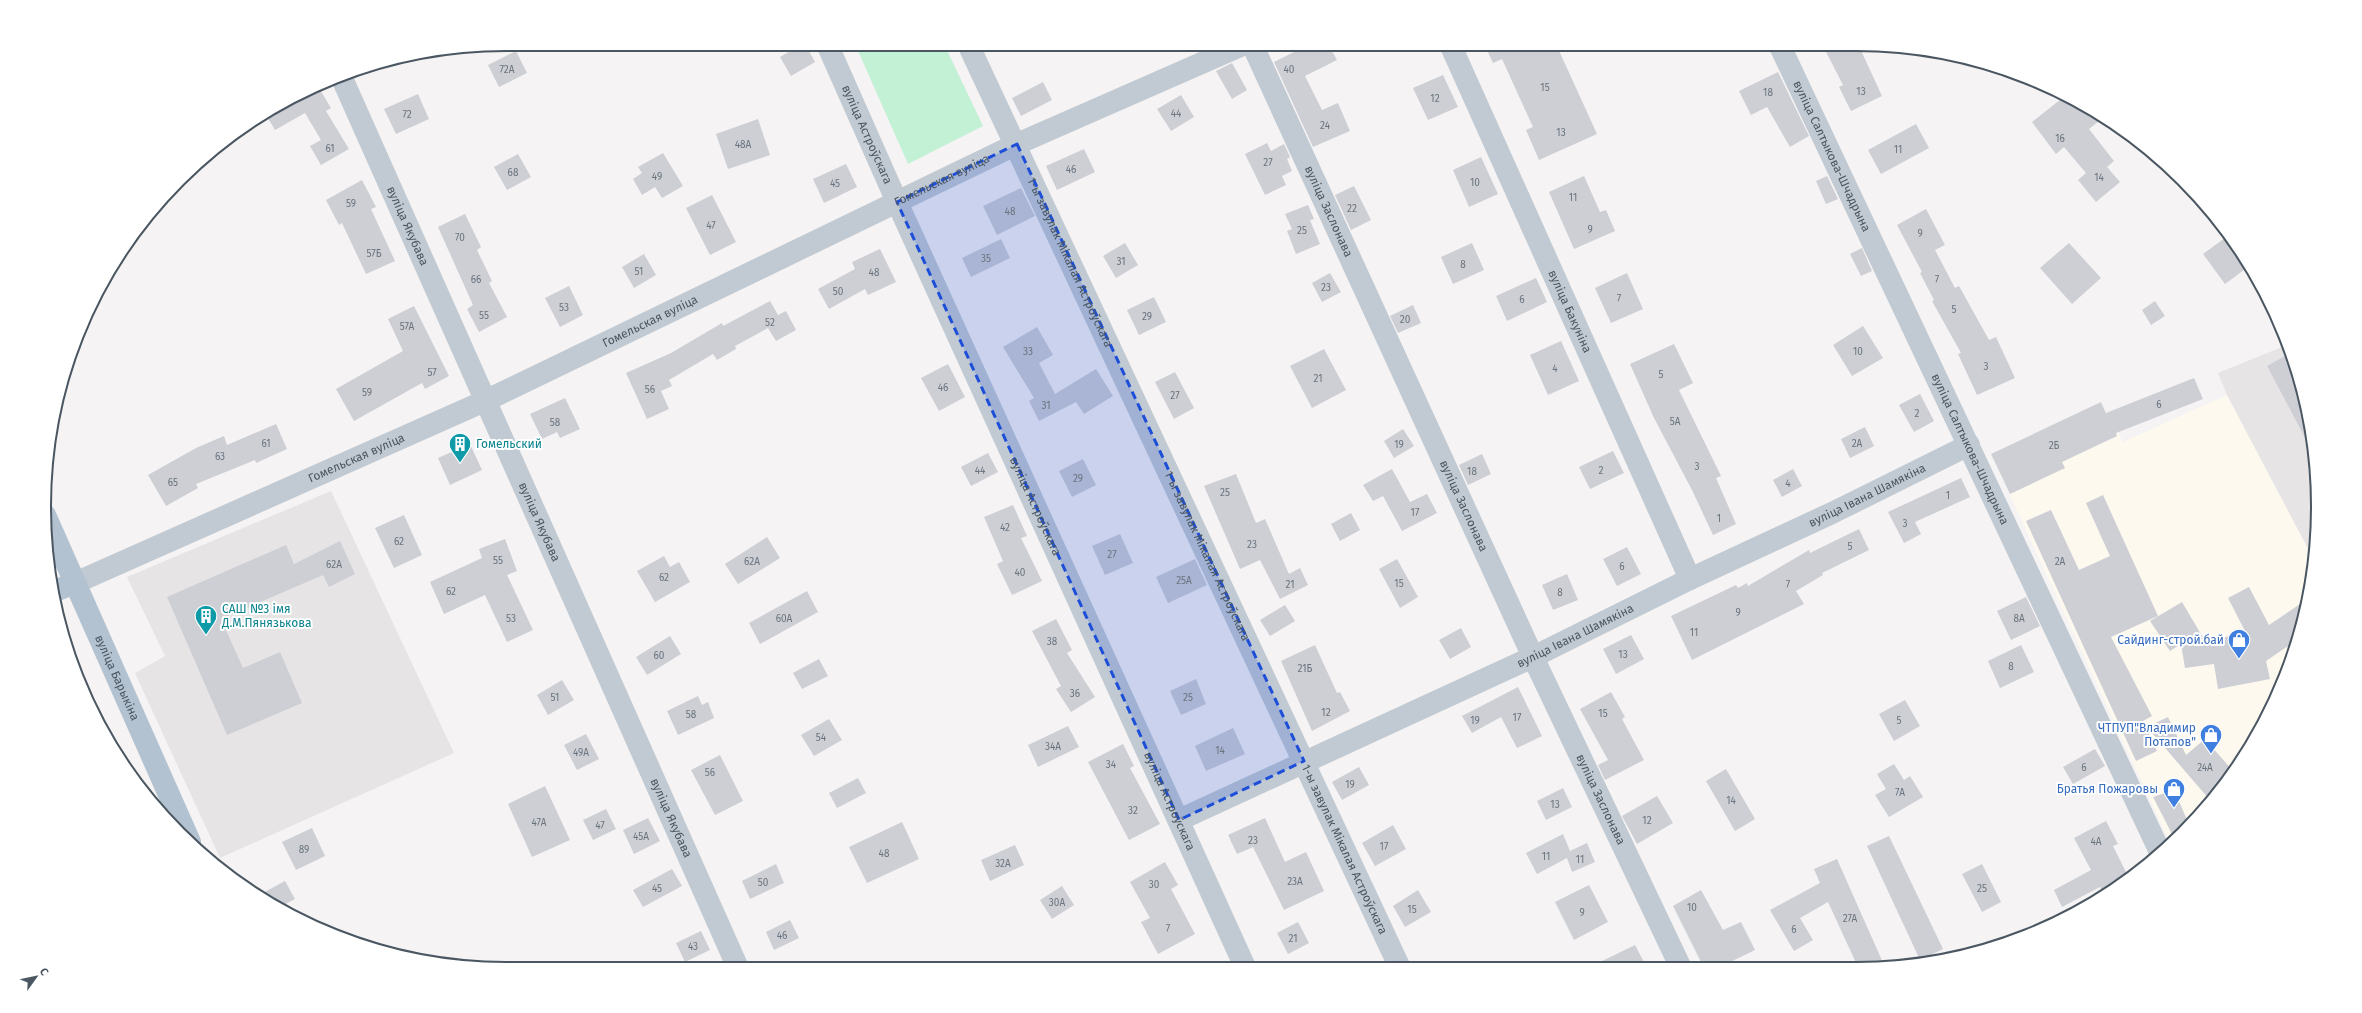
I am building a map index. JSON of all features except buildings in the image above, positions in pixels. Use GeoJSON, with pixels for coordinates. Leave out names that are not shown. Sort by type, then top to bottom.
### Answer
{"type":"FeatureCollection","features":[{"type":"Feature","properties":{"kind":"main road","name":"вуліца Барыкіна"},"geometry":{"type":"LineString","coordinates":[[52,530],[184,829]]}},
{"type":"Feature","properties":{"kind":"main road","name":"Гомельская вуліца"},"geometry":{"type":"LineString","coordinates":[[59,589],[75,583]]}},
{"type":"Feature","properties":{"kind":"street","name":"вуліца Астроўскага"},"geometry":{"type":"LineString","coordinates":[[831,51],[897,202],[1179,820],[1239,962]]}},
{"type":"Feature","properties":{"kind":"street"},"geometry":{"type":"LineString","coordinates":[[971,51],[1017,144]]}},
{"type":"Feature","properties":{"kind":"street","name":"Гомельская вуліца"},"geometry":{"type":"LineString","coordinates":[[75,583],[487,400],[1017,144],[1229,51]]}},
{"type":"Feature","properties":{"kind":"street","name":"вуліца Заслонава"},"geometry":{"type":"LineString","coordinates":[[1255,51],[1533,657],[1678,962]]}},
{"type":"Feature","properties":{"kind":"street","name":"вуліца Бакуніна"},"geometry":{"type":"LineString","coordinates":[[1453,51],[1690,578]]}},
{"type":"Feature","properties":{"kind":"street","name":"вуліца Салтыкова-Шчадрына"},"geometry":{"type":"LineString","coordinates":[[1782,51],[2158,847]]}},
{"type":"Feature","properties":{"kind":"street","name":"вуліца Якубава"},"geometry":{"type":"LineString","coordinates":[[344,81],[735,962]]}},
{"type":"Feature","properties":{"kind":"street","name":"1-ы завулак Мікалая Астроўскага"},"geometry":{"type":"LineString","coordinates":[[1017,144],[1396,962]]}},
{"type":"Feature","properties":{"kind":"street","name":"вуліца Івана Шамякіна"},"geometry":{"type":"LineString","coordinates":[[1179,820],[1304,761],[1533,657],[1690,578],[1832,513],[1969,445]]}},
{"type":"Feature","properties":{"kind":"highlighted area"},"geometry":{"type":"Polygon","coordinates":[[[1017,144],[1304,761],[1179,820],[897,202],[1017,144]]]}},
{"type":"Feature","properties":{"kind":"shaded area"},"geometry":{"type":"Polygon","coordinates":[[[2282,347],[2295,389],[2307,447],[2311,506],[2309,550],[2227,395],[2218,373],[2282,347]]]}},
{"type":"Feature","properties":{"kind":"shaded area"},"geometry":{"type":"Polygon","coordinates":[[[2227,395],[2309,550],[2302,595],[2287,653],[2264,708],[2234,760],[2217,784],[2198,807],[2168,838],[1991,454],[2101,402],[2123,442],[2227,395]]]}},
{"type":"Feature","properties":{"kind":"shaded area"},"geometry":{"type":"Polygon","coordinates":[[[331,491],[454,753],[220,858],[135,673],[165,656],[127,577],[331,491]]]}},
{"type":"Feature","properties":{"kind":"green space"},"geometry":{"type":"Polygon","coordinates":[[[858,51],[947,51],[983,126],[908,164],[858,51]]]}},
{"type":"Feature","properties":{"kind":"place","name":"Гомельский"},"geometry":{"type":"Point","coordinates":[460,464]}},
{"type":"Feature","properties":{"kind":"place","name":"САШ №3 імя Д.М.Пянязькова"},"geometry":{"type":"Point","coordinates":[206,636]}},
{"type":"Feature","properties":{"kind":"place","name":"Сайдинг-строй.бай"},"geometry":{"type":"Point","coordinates":[2239,660]}},
{"type":"Feature","properties":{"kind":"place","name":"ЧТПУП\"Владимир Потапов\""},"geometry":{"type":"Point","coordinates":[2211,754]}},
{"type":"Feature","properties":{"kind":"place","name":"Братья Пожаровы"},"geometry":{"type":"Point","coordinates":[2174,808]}}]}
